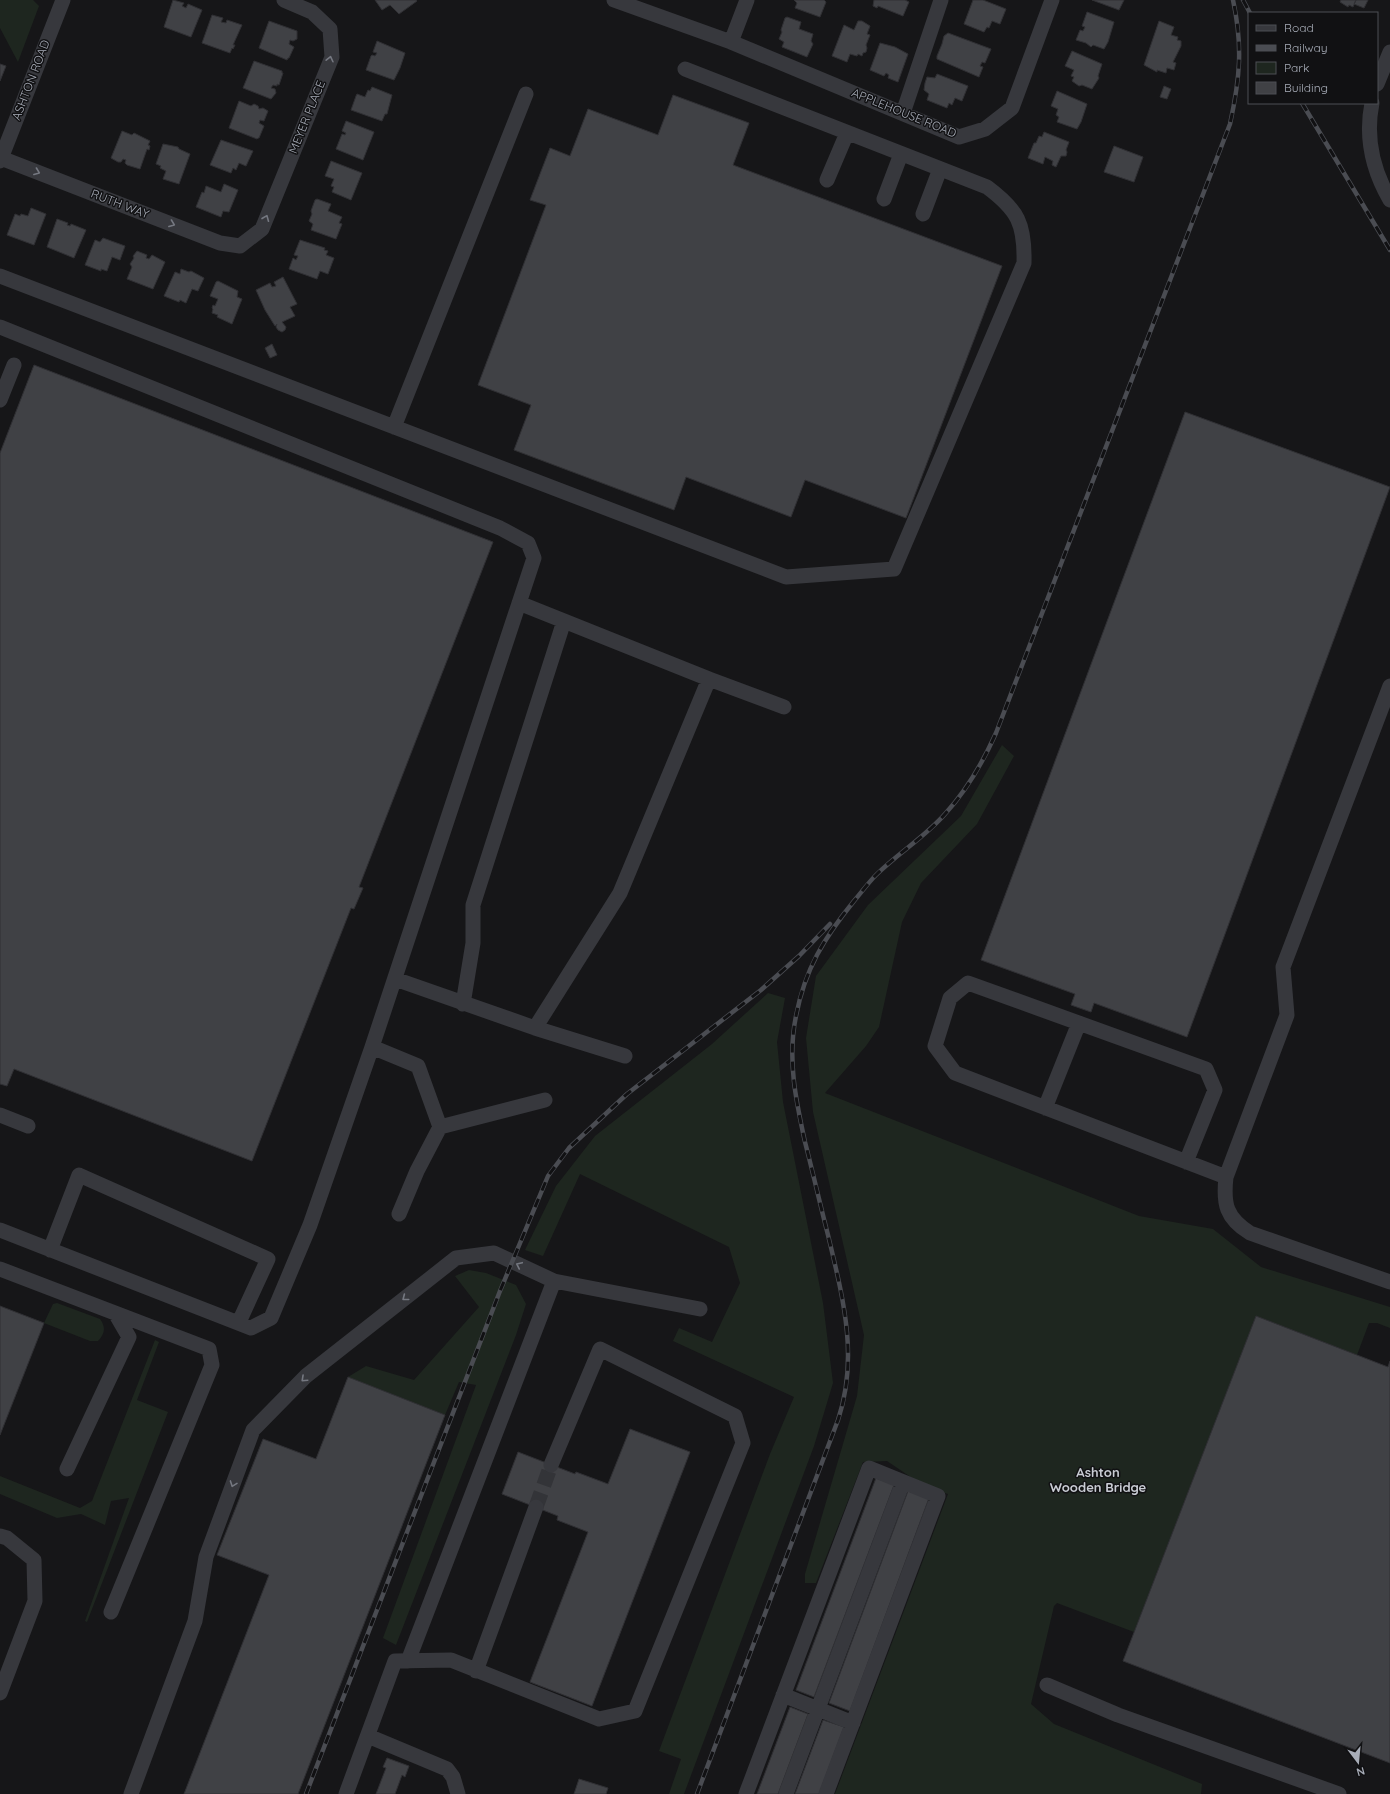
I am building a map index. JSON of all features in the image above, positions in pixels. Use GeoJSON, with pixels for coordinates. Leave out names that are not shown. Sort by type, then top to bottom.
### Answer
{"type":"FeatureCollection","features":[{"type":"Feature","properties":{"kind":"street","name":"ASHTON ROAD"},"geometry":{"type":"LineString","coordinates":[[0,160],[5,132],[63,0]]}},
{"type":"Feature","properties":{"kind":"street","name":"MEYER PLACE"},"geometry":{"type":"LineString","coordinates":[[240,246],[262,229],[332,57],[330,29],[312,12],[284,0]]}},
{"type":"Feature","properties":{"kind":"street","name":"APPLEHOUSE ROAD"},"geometry":{"type":"LineString","coordinates":[[614,0],[731,42],[959,136],[985,129],[1012,108],[1052,0]]}},
{"type":"Feature","properties":{"kind":"street"},"geometry":{"type":"LineString","coordinates":[[731,42],[747,0]]}},
{"type":"Feature","properties":{"kind":"street"},"geometry":{"type":"LineString","coordinates":[[903,113],[941,0]]}},
{"type":"Feature","properties":{"kind":"street"},"geometry":{"type":"LineString","coordinates":[[1378,82],[1390,52]]}},
{"type":"Feature","properties":{"kind":"street"},"geometry":{"type":"LineString","coordinates":[[0,276],[786,577],[894,569],[1024,263],[1024,240],[1018,219],[1005,200],[987,187],[685,69]]}},
{"type":"Feature","properties":{"kind":"street"},"geometry":{"type":"LineString","coordinates":[[394,427],[526,94]]}},
{"type":"Feature","properties":{"kind":"street"},"geometry":{"type":"LineString","coordinates":[[1372,104],[1368,122],[1370,150],[1378,175],[1390,200]]}},
{"type":"Feature","properties":{"kind":"street"},"geometry":{"type":"LineString","coordinates":[[827,180],[848,133]]}},
{"type":"Feature","properties":{"kind":"street"},"geometry":{"type":"LineString","coordinates":[[884,199],[901,154]]}},
{"type":"Feature","properties":{"kind":"street","name":"RUTH WAY"},"geometry":{"type":"LineString","coordinates":[[0,160],[220,243],[240,246]]}},
{"type":"Feature","properties":{"kind":"street"},"geometry":{"type":"LineString","coordinates":[[923,214],[940,169]]}},
{"type":"Feature","properties":{"kind":"street"},"geometry":{"type":"LineString","coordinates":[[0,328],[500,528],[528,543],[534,558],[372,1047],[310,1225],[271,1318],[251,1328],[0,1230]]}},
{"type":"Feature","properties":{"kind":"street"},"geometry":{"type":"LineString","coordinates":[[0,400],[14,365]]}},
{"type":"Feature","properties":{"kind":"street"},"geometry":{"type":"LineString","coordinates":[[519,603],[709,679],[784,707]]}},
{"type":"Feature","properties":{"kind":"street"},"geometry":{"type":"LineString","coordinates":[[463,1004],[473,943],[473,906],[564,621]]}},
{"type":"Feature","properties":{"kind":"street"},"geometry":{"type":"LineString","coordinates":[[535,1028],[620,894],[709,679]]}},
{"type":"Feature","properties":{"kind":"street"},"geometry":{"type":"LineString","coordinates":[[1390,686],[1283,967],[1287,1015],[1226,1177],[1224,1192],[1229,1215],[1238,1225],[1250,1233],[1390,1282]]}},
{"type":"Feature","properties":{"kind":"street"},"geometry":{"type":"LineString","coordinates":[[395,979],[463,1004],[625,1056]]}},
{"type":"Feature","properties":{"kind":"street"},"geometry":{"type":"LineString","coordinates":[[1186,1162],[1215,1090],[1206,1069],[968,983],[950,998],[935,1046],[955,1073],[1045,1108],[1186,1162],[1226,1177]]}},
{"type":"Feature","properties":{"kind":"street"},"geometry":{"type":"LineString","coordinates":[[1045,1108],[1078,1023]]}},
{"type":"Feature","properties":{"kind":"street"},"geometry":{"type":"LineString","coordinates":[[372,1047],[418,1066],[440,1127],[417,1171],[399,1214]]}},
{"type":"Feature","properties":{"kind":"street"},"geometry":{"type":"LineString","coordinates":[[440,1127],[544,1100]]}},
{"type":"Feature","properties":{"kind":"street"},"geometry":{"type":"LineString","coordinates":[[0,1115],[28,1126]]}},
{"type":"Feature","properties":{"kind":"street"},"geometry":{"type":"LineString","coordinates":[[50,1250],[79,1176],[268,1259],[238,1322]]}},
{"type":"Feature","properties":{"kind":"street"},"geometry":{"type":"LineString","coordinates":[[131,1794],[195,1621],[206,1557],[253,1430],[306,1376],[456,1258],[494,1253],[554,1281],[700,1309]]}},
{"type":"Feature","properties":{"kind":"street"},"geometry":{"type":"LineString","coordinates":[[0,1269],[209,1349],[212,1365],[111,1612]]}},
{"type":"Feature","properties":{"kind":"street"},"geometry":{"type":"LineString","coordinates":[[408,1661],[554,1281]]}},
{"type":"Feature","properties":{"kind":"street"},"geometry":{"type":"LineString","coordinates":[[67,1469],[128,1337],[115,1313]]}},
{"type":"Feature","properties":{"kind":"street"},"geometry":{"type":"LineString","coordinates":[[346,1794],[395,1661],[450,1660],[599,1719],[635,1711],[743,1443],[735,1416],[600,1349],[551,1465]]}},
{"type":"Feature","properties":{"kind":"street"},"geometry":{"type":"LineString","coordinates":[[746,1794],[869,1468],[938,1496],[826,1794]]}},
{"type":"Feature","properties":{"kind":"street"},"geometry":{"type":"LineString","coordinates":[[786,1794],[903,1482]]}},
{"type":"Feature","properties":{"kind":"street"},"geometry":{"type":"LineString","coordinates":[[476,1670],[536,1507]]}},
{"type":"Feature","properties":{"kind":"street"},"geometry":{"type":"LineString","coordinates":[[0,1536],[7,1538],[34,1560],[35,1601],[0,1693]]}},
{"type":"Feature","properties":{"kind":"street"},"geometry":{"type":"LineString","coordinates":[[1047,1685],[1118,1714],[1339,1794]]}},
{"type":"Feature","properties":{"kind":"street"},"geometry":{"type":"LineString","coordinates":[[783,1696],[853,1723]]}},
{"type":"Feature","properties":{"kind":"street"},"geometry":{"type":"LineString","coordinates":[[368,1736],[447,1769],[453,1777],[458,1794]]}},
{"type":"Feature","properties":{"kind":"green space"},"geometry":{"type":"Polygon","coordinates":[[[0,0],[33,0],[39,6],[18,62],[0,28],[0,0]]]}},
{"type":"Feature","properties":{"kind":"green space"},"geometry":{"type":"Polygon","coordinates":[[[1002,745],[1014,756],[977,824],[921,883],[902,922],[879,1027],[866,1046],[825,1093],[1139,1216],[1213,1229],[1261,1267],[1390,1307],[1390,1328],[1377,1323],[1369,1323],[1357,1355],[1256,1316],[1134,1632],[1057,1603],[1054,1606],[1031,1704],[1054,1724],[1202,1784],[1201,1794],[835,1794],[948,1494],[924,1486],[887,1461],[863,1462],[816,1583],[805,1583],[805,1574],[857,1396],[864,1335],[813,1112],[806,1038],[816,976],[868,905],[961,816],[1002,745]]]}},
{"type":"Feature","properties":{"kind":"green space"},"geometry":{"type":"Polygon","coordinates":[[[768,993],[785,998],[777,1042],[783,1102],[823,1303],[833,1383],[814,1446],[684,1794],[669,1794],[681,1759],[659,1751],[770,1454],[794,1397],[673,1341],[679,1328],[712,1342],[740,1283],[729,1247],[580,1174],[543,1256],[525,1250],[556,1186],[595,1136],[712,1044],[768,993]]]}},
{"type":"Feature","properties":{"kind":"green space"},"geometry":{"type":"Polygon","coordinates":[[[469,1270],[486,1273],[516,1285],[526,1304],[516,1335],[396,1645],[383,1638],[476,1385],[459,1382],[445,1415],[348,1377],[366,1366],[414,1380],[479,1307],[455,1276],[469,1270]]]}},
{"type":"Feature","properties":{"kind":"green space"},"geometry":{"type":"Polygon","coordinates":[[[57,1303],[100,1319],[104,1330],[98,1341],[90,1341],[44,1323],[53,1304],[57,1303]]]}},
{"type":"Feature","properties":{"kind":"green space"},"geometry":{"type":"Polygon","coordinates":[[[155,1340],[159,1342],[137,1400],[168,1412],[87,1622],[85,1621],[129,1498],[111,1501],[105,1525],[81,1514],[57,1518],[0,1494],[0,1476],[80,1508],[92,1501],[155,1340]]]}},
{"type":"Feature","properties":{"kind":"building"},"geometry":{"type":"Polygon","coordinates":[[[173,0],[184,3],[182,6],[186,8],[188,4],[202,10],[191,37],[164,27],[173,0]]]}},
{"type":"Feature","properties":{"kind":"building"},"geometry":{"type":"Polygon","coordinates":[[[375,0],[417,1],[399,14],[390,5],[382,10],[375,0]]]}},
{"type":"Feature","properties":{"kind":"building"},"geometry":{"type":"Polygon","coordinates":[[[794,0],[824,0],[826,2],[820,17],[795,8],[797,3],[794,0]]]}},
{"type":"Feature","properties":{"kind":"building"},"geometry":{"type":"Polygon","coordinates":[[[874,0],[905,0],[909,2],[903,16],[878,6],[877,8],[873,6],[874,0]]]}},
{"type":"Feature","properties":{"kind":"building"},"geometry":{"type":"Polygon","coordinates":[[[973,0],[983,0],[1006,9],[1000,24],[992,21],[989,28],[987,27],[984,32],[964,24],[973,0]]]}},
{"type":"Feature","properties":{"kind":"building"},"geometry":{"type":"Polygon","coordinates":[[[1092,0],[1124,0],[1119,10],[1092,0]]]}},
{"type":"Feature","properties":{"kind":"building"},"geometry":{"type":"Polygon","coordinates":[[[1341,0],[1356,0],[1353,7],[1349,5],[1348,7],[1340,2],[1341,0]]]}},
{"type":"Feature","properties":{"kind":"building"},"geometry":{"type":"Polygon","coordinates":[[[1356,0],[1368,0],[1364,8],[1354,4],[1356,0]]]}},
{"type":"Feature","properties":{"kind":"building"},"geometry":{"type":"Polygon","coordinates":[[[1087,12],[1114,22],[1108,42],[1104,49],[1093,45],[1091,47],[1086,43],[1076,40],[1080,30],[1083,31],[1085,27],[1082,26],[1087,12]]]}},
{"type":"Feature","properties":{"kind":"building"},"geometry":{"type":"Polygon","coordinates":[[[212,15],[223,18],[221,22],[226,23],[227,20],[242,25],[233,45],[235,45],[230,53],[202,43],[212,15]]]}},
{"type":"Feature","properties":{"kind":"building"},"geometry":{"type":"Polygon","coordinates":[[[787,17],[801,22],[799,29],[813,34],[811,41],[813,44],[807,57],[782,47],[784,42],[779,39],[785,18],[787,17]]]}},
{"type":"Feature","properties":{"kind":"building"},"geometry":{"type":"Polygon","coordinates":[[[269,21],[297,31],[297,39],[293,41],[290,40],[289,44],[294,47],[287,60],[259,48],[269,21]]]}},
{"type":"Feature","properties":{"kind":"building"},"geometry":{"type":"Polygon","coordinates":[[[858,21],[862,21],[870,26],[867,34],[870,35],[866,45],[866,52],[863,53],[862,56],[858,54],[857,56],[850,54],[847,62],[832,56],[844,25],[854,30],[858,21]]]}},
{"type":"Feature","properties":{"kind":"building"},"geometry":{"type":"Polygon","coordinates":[[[1159,21],[1174,27],[1171,35],[1178,37],[1177,40],[1181,41],[1181,46],[1173,62],[1176,63],[1174,70],[1167,68],[1166,73],[1157,70],[1157,72],[1144,65],[1159,21]]]}},
{"type":"Feature","properties":{"kind":"building"},"geometry":{"type":"Polygon","coordinates":[[[948,33],[991,49],[985,63],[982,62],[980,66],[983,67],[979,77],[937,59],[944,36],[948,33]]]}},
{"type":"Feature","properties":{"kind":"building"},"geometry":{"type":"Polygon","coordinates":[[[377,41],[405,53],[394,80],[366,70],[371,56],[375,56],[377,53],[373,52],[377,41]]]}},
{"type":"Feature","properties":{"kind":"building"},"geometry":{"type":"Polygon","coordinates":[[[880,43],[895,47],[908,54],[898,82],[888,78],[889,75],[886,73],[884,76],[870,70],[880,43]]]}},
{"type":"Feature","properties":{"kind":"building"},"geometry":{"type":"Polygon","coordinates":[[[1072,51],[1102,64],[1098,76],[1099,78],[1092,89],[1082,85],[1079,86],[1072,81],[1074,77],[1071,76],[1074,70],[1065,66],[1072,51]]]}},
{"type":"Feature","properties":{"kind":"building"},"geometry":{"type":"Polygon","coordinates":[[[254,61],[282,71],[283,73],[279,85],[273,85],[271,88],[275,89],[276,93],[271,99],[243,88],[254,61]]]}},
{"type":"Feature","properties":{"kind":"building"},"geometry":{"type":"Polygon","coordinates":[[[0,64],[6,66],[0,81],[0,64]]]}},
{"type":"Feature","properties":{"kind":"building"},"geometry":{"type":"Polygon","coordinates":[[[937,74],[968,86],[962,101],[955,98],[952,105],[949,103],[947,108],[927,100],[929,94],[924,90],[927,77],[935,78],[937,74]]]}},
{"type":"Feature","properties":{"kind":"building"},"geometry":{"type":"Polygon","coordinates":[[[1164,86],[1171,89],[1167,99],[1160,97],[1164,86]]]}},
{"type":"Feature","properties":{"kind":"building"},"geometry":{"type":"Polygon","coordinates":[[[372,87],[392,95],[387,114],[385,114],[382,121],[351,110],[357,94],[365,97],[368,90],[370,91],[372,87]]]}},
{"type":"Feature","properties":{"kind":"building"},"geometry":{"type":"Polygon","coordinates":[[[1057,91],[1087,104],[1077,129],[1057,122],[1059,117],[1056,115],[1058,109],[1051,106],[1057,91]]]}},
{"type":"Feature","properties":{"kind":"building"},"geometry":{"type":"Polygon","coordinates":[[[673,95],[749,123],[733,165],[1002,266],[906,518],[805,480],[791,517],[686,477],[674,510],[514,450],[531,405],[478,385],[546,205],[530,200],[550,148],[570,156],[588,109],[658,135],[673,95]]]}},
{"type":"Feature","properties":{"kind":"building"},"geometry":{"type":"Polygon","coordinates":[[[239,101],[251,106],[254,104],[258,106],[259,109],[263,108],[268,111],[264,121],[260,120],[259,123],[264,126],[259,138],[257,139],[229,128],[239,101]]]}},
{"type":"Feature","properties":{"kind":"building"},"geometry":{"type":"Polygon","coordinates":[[[346,121],[374,132],[363,160],[336,149],[342,134],[345,135],[346,133],[342,131],[346,121]]]}},
{"type":"Feature","properties":{"kind":"building"},"geometry":{"type":"Polygon","coordinates":[[[122,131],[132,135],[134,133],[150,141],[148,145],[150,146],[149,150],[147,149],[140,169],[127,165],[125,163],[126,160],[123,159],[121,162],[118,162],[111,158],[122,131]]]}},
{"type":"Feature","properties":{"kind":"building"},"geometry":{"type":"Polygon","coordinates":[[[1044,132],[1069,142],[1066,150],[1066,156],[1061,156],[1056,167],[1052,165],[1053,161],[1045,157],[1043,164],[1028,158],[1034,143],[1036,143],[1039,136],[1042,137],[1044,132]]]}},
{"type":"Feature","properties":{"kind":"building"},"geometry":{"type":"Polygon","coordinates":[[[221,140],[253,151],[246,166],[239,163],[236,170],[233,168],[231,173],[210,165],[221,140]]]}},
{"type":"Feature","properties":{"kind":"building"},"geometry":{"type":"Polygon","coordinates":[[[163,144],[178,147],[179,149],[190,154],[179,184],[163,179],[166,171],[160,168],[161,166],[156,164],[163,144]]]}},
{"type":"Feature","properties":{"kind":"building"},"geometry":{"type":"Polygon","coordinates":[[[1114,146],[1143,157],[1134,182],[1104,172],[1114,146]]]}},
{"type":"Feature","properties":{"kind":"building"},"geometry":{"type":"Polygon","coordinates":[[[331,161],[362,173],[351,200],[332,192],[334,187],[331,186],[334,179],[325,176],[331,161]]]}},
{"type":"Feature","properties":{"kind":"building"},"geometry":{"type":"Polygon","coordinates":[[[224,184],[238,190],[229,212],[223,211],[221,217],[196,207],[202,192],[204,193],[206,186],[221,192],[224,184]]]}},
{"type":"Feature","properties":{"kind":"building"},"geometry":{"type":"Polygon","coordinates":[[[317,199],[331,204],[328,211],[342,217],[339,223],[342,224],[336,239],[311,230],[313,224],[309,221],[315,200],[317,199]]]}},
{"type":"Feature","properties":{"kind":"building"},"geometry":{"type":"Polygon","coordinates":[[[31,208],[46,214],[34,245],[7,235],[15,214],[20,216],[21,214],[28,216],[31,208]]]}},
{"type":"Feature","properties":{"kind":"building"},"geometry":{"type":"Polygon","coordinates":[[[57,219],[68,223],[67,225],[70,226],[71,224],[86,230],[74,258],[47,247],[57,219]]]}},
{"type":"Feature","properties":{"kind":"building"},"geometry":{"type":"Polygon","coordinates":[[[103,238],[125,246],[120,260],[112,257],[107,271],[101,269],[101,271],[85,265],[95,240],[100,242],[103,238]]]}},
{"type":"Feature","properties":{"kind":"building"},"geometry":{"type":"Polygon","coordinates":[[[300,240],[325,248],[324,250],[328,251],[326,255],[334,258],[328,274],[320,271],[317,279],[289,269],[293,258],[296,260],[298,256],[294,255],[300,240]]]}},
{"type":"Feature","properties":{"kind":"building"},"geometry":{"type":"Polygon","coordinates":[[[137,251],[147,255],[146,258],[149,259],[152,255],[165,262],[153,289],[127,279],[132,267],[130,264],[137,251]]]}},
{"type":"Feature","properties":{"kind":"building"},"geometry":{"type":"Polygon","coordinates":[[[181,269],[189,272],[191,271],[204,278],[198,291],[192,289],[186,303],[164,296],[175,272],[180,274],[181,269]]]}},
{"type":"Feature","properties":{"kind":"building"},"geometry":{"type":"Polygon","coordinates":[[[283,277],[297,304],[290,307],[295,316],[282,322],[286,327],[282,332],[278,330],[276,327],[277,324],[275,326],[265,310],[256,290],[270,283],[272,287],[276,286],[274,282],[283,277]]]}},
{"type":"Feature","properties":{"kind":"building"},"geometry":{"type":"Polygon","coordinates":[[[218,281],[238,291],[237,297],[242,299],[232,324],[212,313],[213,305],[215,306],[218,299],[210,296],[216,282],[218,281]]]}},
{"type":"Feature","properties":{"kind":"building"},"geometry":{"type":"Polygon","coordinates":[[[272,344],[277,355],[270,358],[265,348],[272,344]]]}},
{"type":"Feature","properties":{"kind":"building"},"geometry":{"type":"Polygon","coordinates":[[[34,365],[493,542],[359,887],[363,888],[354,909],[351,908],[252,1161],[14,1069],[7,1086],[0,1084],[0,453],[34,365]]]}},
{"type":"Feature","properties":{"kind":"building"},"geometry":{"type":"Polygon","coordinates":[[[1185,412],[1390,487],[1187,1037],[1094,1003],[1091,1012],[1071,1005],[1075,994],[981,960],[1185,412]]]}},
{"type":"Feature","properties":{"kind":"building"},"geometry":{"type":"Polygon","coordinates":[[[0,1306],[44,1323],[0,1435],[0,1306]]]}},
{"type":"Feature","properties":{"kind":"building"},"geometry":{"type":"Polygon","coordinates":[[[1256,1316],[1388,1367],[1390,1361],[1390,1763],[1123,1661],[1256,1316]]]}},
{"type":"Feature","properties":{"kind":"building"},"geometry":{"type":"Polygon","coordinates":[[[348,1377],[445,1415],[298,1794],[184,1794],[269,1575],[217,1555],[263,1439],[316,1459],[348,1377]]]}},
{"type":"Feature","properties":{"kind":"building"},"geometry":{"type":"Polygon","coordinates":[[[630,1429],[690,1452],[592,1706],[530,1682],[588,1532],[557,1520],[558,1516],[502,1494],[518,1452],[575,1474],[576,1472],[608,1484],[630,1429]]]}},
{"type":"Feature","properties":{"kind":"building"},"geometry":{"type":"Polygon","coordinates":[[[876,1478],[894,1485],[814,1697],[796,1690],[876,1478]]]}},
{"type":"Feature","properties":{"kind":"building"},"geometry":{"type":"Polygon","coordinates":[[[908,1491],[929,1498],[850,1711],[829,1703],[908,1491]]]}},
{"type":"Feature","properties":{"kind":"building"},"geometry":{"type":"Polygon","coordinates":[[[790,1707],[808,1714],[778,1794],[757,1794],[790,1707]]]}},
{"type":"Feature","properties":{"kind":"building"},"geometry":{"type":"Polygon","coordinates":[[[823,1720],[844,1727],[819,1794],[795,1794],[823,1720]]]}},
{"type":"Feature","properties":{"kind":"building"},"geometry":{"type":"Polygon","coordinates":[[[387,1758],[409,1766],[405,1777],[402,1775],[395,1794],[376,1794],[386,1768],[383,1767],[387,1758]]]}},
{"type":"Feature","properties":{"kind":"building"},"geometry":{"type":"Polygon","coordinates":[[[579,1779],[608,1788],[606,1794],[574,1794],[579,1779]]]}},
{"type":"Feature","properties":{"kind":"tunnel"},"geometry":{"type":"LineString","coordinates":[[536,1507],[551,1465]]}},
{"type":"Feature","properties":{"kind":"railway"},"geometry":{"type":"LineString","coordinates":[[697,1794],[838,1420],[844,1397],[848,1350],[843,1305],[834,1258],[805,1142],[794,1080],[792,1048],[793,1032],[800,999],[810,969],[817,955],[843,915],[876,875],[929,830],[953,805],[986,755],[996,733],[1230,124],[1236,92],[1239,62],[1238,32],[1233,0]]}},
{"type":"Feature","properties":{"kind":"railway"},"geometry":{"type":"LineString","coordinates":[[1243,0],[1249,12]]}},
{"type":"Feature","properties":{"kind":"railway"},"geometry":{"type":"LineString","coordinates":[[1303,104],[1390,250]]}},
{"type":"Feature","properties":{"kind":"railway"},"geometry":{"type":"LineString","coordinates":[[306,1794],[500,1291],[548,1176],[569,1148],[627,1094],[761,990],[799,956],[830,924]]}},
{"type":"Feature","properties":{"kind":"district","name":"Ashton Wooden Bridge"},"geometry":{"type":"Point","coordinates":[1098,1480]}}]}
